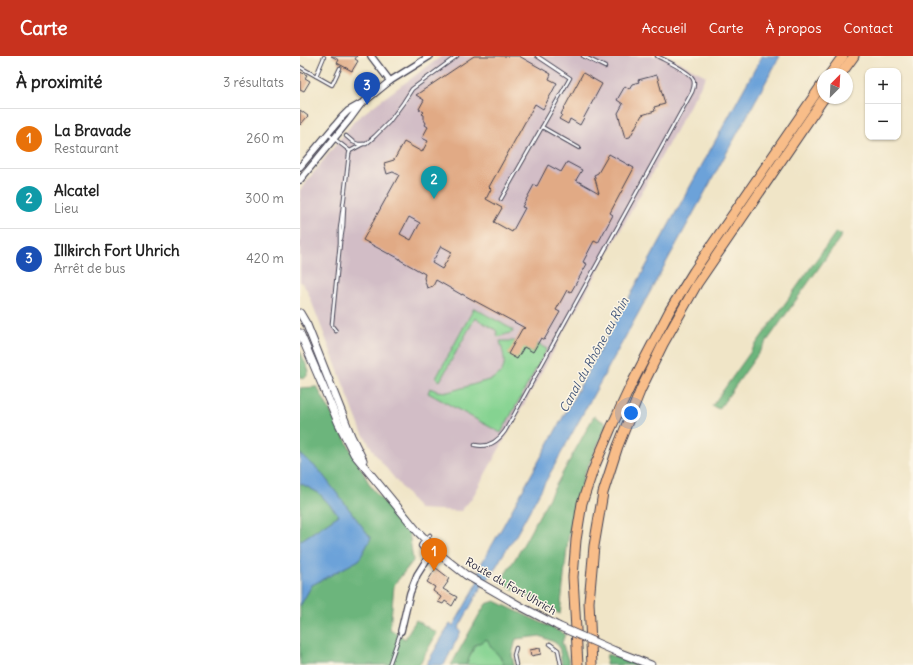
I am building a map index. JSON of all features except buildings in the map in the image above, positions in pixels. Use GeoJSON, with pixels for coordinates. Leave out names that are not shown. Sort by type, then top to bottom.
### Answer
{"type":"FeatureCollection","features":[{"type":"Feature","properties":{"kind":"main road"},"geometry":{"type":"LineString","coordinates":[[834,68],[843,56]]}},
{"type":"Feature","properties":{"kind":"main road"},"geometry":{"type":"LineString","coordinates":[[845,68],[854,56]]}},
{"type":"Feature","properties":{"kind":"main road"},"geometry":{"type":"LineString","coordinates":[[578,665],[573,576],[576,540],[582,503],[593,470],[631,385],[674,303],[694,271],[817,92]]}},
{"type":"Feature","properties":{"kind":"main road"},"geometry":{"type":"LineString","coordinates":[[592,665],[589,602],[594,546],[603,493],[618,446],[641,389],[663,344],[697,284],[820,104]]}},
{"type":"Feature","properties":{"kind":"street"},"geometry":{"type":"LineString","coordinates":[[371,56],[390,81]]}},
{"type":"Feature","properties":{"kind":"street"},"geometry":{"type":"LineString","coordinates":[[300,167],[348,111],[361,104],[390,81],[430,56]]}},
{"type":"Feature","properties":{"kind":"street"},"geometry":{"type":"LineString","coordinates":[[300,180],[350,120],[361,104]]}},
{"type":"Feature","properties":{"kind":"street","name":"Route du Fort Uhrich"},"geometry":{"type":"LineString","coordinates":[[300,313],[351,436],[369,473]]}},
{"type":"Feature","properties":{"kind":"street","name":"Route du Fort Uhrich"},"geometry":{"type":"LineString","coordinates":[[300,333],[354,454],[402,513],[428,537],[434,548],[451,564],[492,591],[558,626],[614,651],[651,665]]}},
{"type":"Feature","properties":{"kind":"street"},"geometry":{"type":"LineString","coordinates":[[401,631],[410,593],[418,575],[434,548]]}},
{"type":"Feature","properties":{"kind":"lane"},"geometry":{"type":"LineString","coordinates":[[336,331],[332,326],[332,323],[340,229],[350,151],[363,144],[366,144],[389,122],[412,89],[457,56]]}},
{"type":"Feature","properties":{"kind":"lane"},"geometry":{"type":"LineString","coordinates":[[501,199],[570,78],[537,56]]}},
{"type":"Feature","properties":{"kind":"lane"},"geometry":{"type":"LineString","coordinates":[[583,56],[605,67]]}},
{"type":"Feature","properties":{"kind":"lane"},"geometry":{"type":"LineString","coordinates":[[475,445],[483,446],[493,443],[501,437],[692,92],[694,83],[691,76],[657,56]]}},
{"type":"Feature","properties":{"kind":"lane"},"geometry":{"type":"LineString","coordinates":[[316,76],[324,57]]}},
{"type":"Feature","properties":{"kind":"lane"},"geometry":{"type":"LineString","coordinates":[[300,67],[332,85],[340,68]]}},
{"type":"Feature","properties":{"kind":"lane"},"geometry":{"type":"LineString","coordinates":[[542,127],[579,148]]}},
{"type":"Feature","properties":{"kind":"lane"},"geometry":{"type":"LineString","coordinates":[[328,134],[350,151]]}},
{"type":"Feature","properties":{"kind":"lane"},"geometry":{"type":"LineString","coordinates":[[346,136],[353,142],[363,144]]}},
{"type":"Feature","properties":{"kind":"lane"},"geometry":{"type":"LineString","coordinates":[[428,537],[420,546],[429,556]]}},
{"type":"Feature","properties":{"kind":"lane"},"geometry":{"type":"LineString","coordinates":[[389,665],[401,631]]}},
{"type":"Feature","properties":{"kind":"lane"},"geometry":{"type":"LineString","coordinates":[[550,644],[558,650],[561,665]]}},
{"type":"Feature","properties":{"kind":"lane"},"geometry":{"type":"LineString","coordinates":[[516,648],[514,655],[516,665]]}},
{"type":"Feature","properties":{"kind":"shaded area"},"geometry":{"type":"Polygon","coordinates":[[[442,56],[667,56],[706,76],[472,498],[461,511],[419,509],[375,454],[361,430],[307,290],[300,281],[300,190],[355,120],[442,56]]]}},
{"type":"Feature","properties":{"kind":"green space"},"geometry":{"type":"Polygon","coordinates":[[[836,232],[842,235],[719,409],[712,406],[836,232]]]}},
{"type":"Feature","properties":{"kind":"green space"},"geometry":{"type":"Polygon","coordinates":[[[474,308],[512,329],[513,332],[498,337],[496,330],[475,318],[440,381],[436,378],[474,308]]]}},
{"type":"Feature","properties":{"kind":"green space"},"geometry":{"type":"Polygon","coordinates":[[[500,341],[515,341],[533,352],[538,344],[547,349],[501,433],[428,393],[430,388],[437,391],[448,392],[492,379],[498,375],[501,372],[504,363],[500,341]]]}},
{"type":"Feature","properties":{"kind":"green space"},"geometry":{"type":"Polygon","coordinates":[[[300,351],[309,371],[306,377],[300,378],[300,351]]]}},
{"type":"Feature","properties":{"kind":"green space"},"geometry":{"type":"Polygon","coordinates":[[[317,387],[371,487],[409,531],[413,561],[394,585],[390,629],[405,639],[416,620],[437,633],[419,665],[300,665],[300,606],[312,585],[359,560],[371,538],[319,470],[300,454],[300,388],[317,387]]]}},
{"type":"Feature","properties":{"kind":"green space"},"geometry":{"type":"Polygon","coordinates":[[[594,416],[607,424],[584,475],[568,539],[560,614],[500,582],[518,554],[594,416]]]}},
{"type":"Feature","properties":{"kind":"green space"},"geometry":{"type":"Polygon","coordinates":[[[300,483],[319,493],[339,515],[300,541],[300,483]]]}},
{"type":"Feature","properties":{"kind":"green space"},"geometry":{"type":"Polygon","coordinates":[[[495,601],[565,634],[562,643],[570,665],[562,665],[559,646],[554,642],[540,636],[516,639],[512,655],[514,665],[504,665],[501,658],[491,647],[487,639],[475,645],[466,665],[451,665],[486,604],[495,601]]]}},
{"type":"Feature","properties":{"kind":"green space"},"geometry":{"type":"Polygon","coordinates":[[[487,639],[504,665],[466,665],[475,645],[487,639]]]}},
{"type":"Feature","properties":{"kind":"green space"},"geometry":{"type":"Polygon","coordinates":[[[607,654],[637,665],[606,665],[607,654]]]}},
{"type":"Feature","properties":{"kind":"water"},"geometry":{"type":"Polygon","coordinates":[[[762,56],[780,56],[515,537],[490,577],[485,581],[480,589],[458,629],[461,631],[444,665],[426,665],[450,624],[453,626],[476,586],[480,566],[762,56]]]}},
{"type":"Feature","properties":{"kind":"water"},"geometry":{"type":"Polygon","coordinates":[[[300,454],[319,470],[371,538],[359,560],[312,585],[300,606],[300,541],[339,515],[319,493],[300,483],[300,454]]]}},
{"type":"Feature","properties":{"kind":"place","name":"Illkirch Fort Uhrich"},"geometry":{"type":"Point","coordinates":[367,105]}},
{"type":"Feature","properties":{"kind":"place","name":"Alcatel"},"geometry":{"type":"Point","coordinates":[434,199]}},
{"type":"Feature","properties":{"kind":"place","name":"La Bravade"},"geometry":{"type":"Point","coordinates":[434,571]}},
{"type":"Feature","properties":{"kind":"water label","name":"Canal du Rhône au Rhin"},"geometry":{"type":"Point","coordinates":[594,355]}}]}
